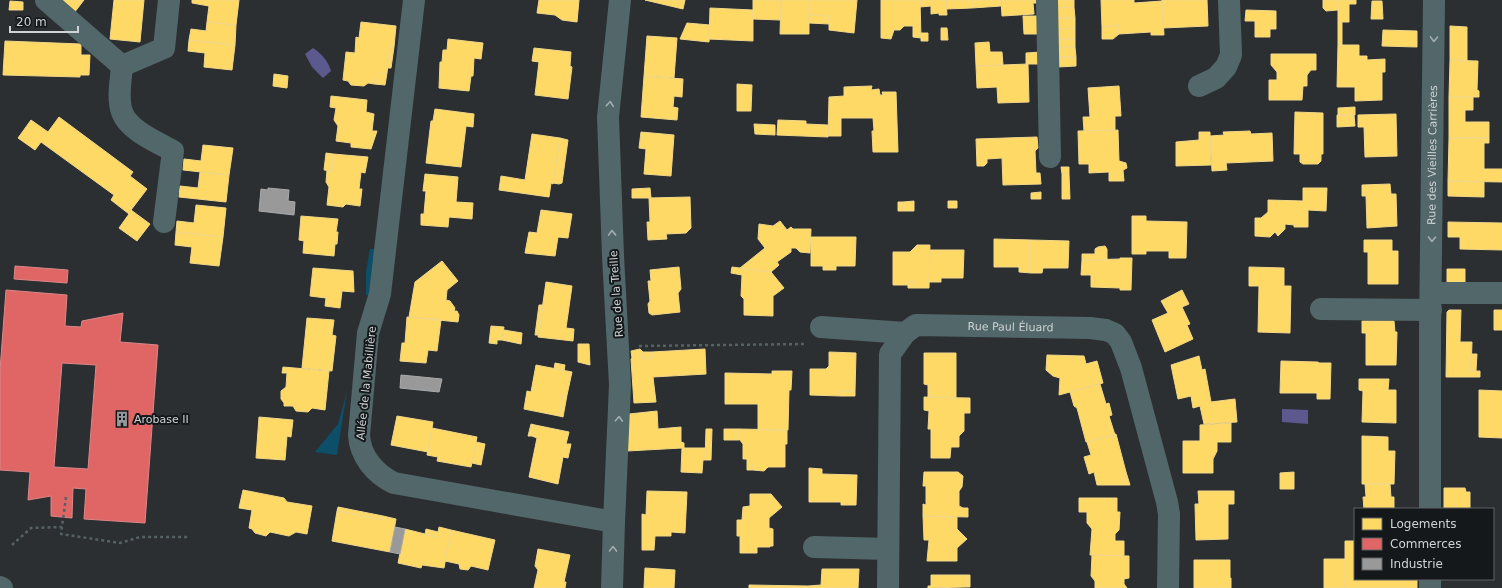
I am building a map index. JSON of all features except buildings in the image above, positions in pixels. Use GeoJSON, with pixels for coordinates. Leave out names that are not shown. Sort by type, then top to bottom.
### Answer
{"type":"FeatureCollection","features":[{"type":"Feature","properties":{"kind":"street"},"geometry":{"type":"LineString","coordinates":[[46,0],[122,66]]}},
{"type":"Feature","properties":{"kind":"street"},"geometry":{"type":"LineString","coordinates":[[122,66],[164,48],[169,0]]}},
{"type":"Feature","properties":{"kind":"street","name":"Allée de la Mabillière"},"geometry":{"type":"LineString","coordinates":[[414,0],[380,294],[368,332],[359,445],[363,454],[376,471],[385,479],[394,483],[614,522]]}},
{"type":"Feature","properties":{"kind":"street","name":"Rue de la Treille"},"geometry":{"type":"LineString","coordinates":[[612,588],[620,385],[613,256],[608,117],[620,0]]}},
{"type":"Feature","properties":{"kind":"street"},"geometry":{"type":"LineString","coordinates":[[1048,0],[1050,157]]}},
{"type":"Feature","properties":{"kind":"street"},"geometry":{"type":"LineString","coordinates":[[1199,86],[1216,78],[1226,67],[1231,55],[1229,0]]}},
{"type":"Feature","properties":{"kind":"street","name":"Rue des Vieilles Carrières"},"geometry":{"type":"LineString","coordinates":[[1430,508],[1434,0]]}},
{"type":"Feature","properties":{"kind":"street"},"geometry":{"type":"LineString","coordinates":[[122,66],[120,92],[122,113],[134,129],[173,151],[164,222]]}},
{"type":"Feature","properties":{"kind":"street"},"geometry":{"type":"LineString","coordinates":[[1321,309],[1431,302],[1502,294]]}},
{"type":"Feature","properties":{"kind":"street","name":"Rue Paul Éluard"},"geometry":{"type":"LineString","coordinates":[[905,333],[916,325],[1090,328],[1106,330],[1115,334],[1121,342],[1131,368],[1165,490],[1169,514],[1168,588]]}},
{"type":"Feature","properties":{"kind":"street"},"geometry":{"type":"LineString","coordinates":[[821,327],[905,333]]}},
{"type":"Feature","properties":{"kind":"street"},"geometry":{"type":"LineString","coordinates":[[888,588],[890,354],[905,333]]}},
{"type":"Feature","properties":{"kind":"street"},"geometry":{"type":"LineString","coordinates":[[814,547],[888,549]]}},
{"type":"Feature","properties":{"kind":"path"},"geometry":{"type":"LineString","coordinates":[[639,346],[805,345],[821,327]]}},
{"type":"Feature","properties":{"kind":"path"},"geometry":{"type":"LineString","coordinates":[[66,497],[61,534],[120,543],[140,537],[190,537]]}},
{"type":"Feature","properties":{"kind":"path"},"geometry":{"type":"LineString","coordinates":[[12,545],[31,528],[62,527]]}},
{"type":"Feature","properties":{"kind":"shaded area"},"geometry":{"type":"Polygon","coordinates":[[[313,48],[324,58],[331,71],[323,78],[312,67],[305,54],[313,48]]]}},
{"type":"Feature","properties":{"kind":"shaded area"},"geometry":{"type":"Polygon","coordinates":[[[370,249],[378,249],[369,296],[366,295],[366,272],[370,249]]]}},
{"type":"Feature","properties":{"kind":"shaded area"},"geometry":{"type":"Polygon","coordinates":[[[347,391],[337,455],[315,452],[338,424],[347,391]]]}},
{"type":"Feature","properties":{"kind":"shaded area"},"geometry":{"type":"Polygon","coordinates":[[[1282,409],[1308,410],[1308,424],[1282,422],[1282,409]]]}},
{"type":"Feature","properties":{"kind":"place","name":"Arobase II"},"geometry":{"type":"Point","coordinates":[122,419]}}]}
